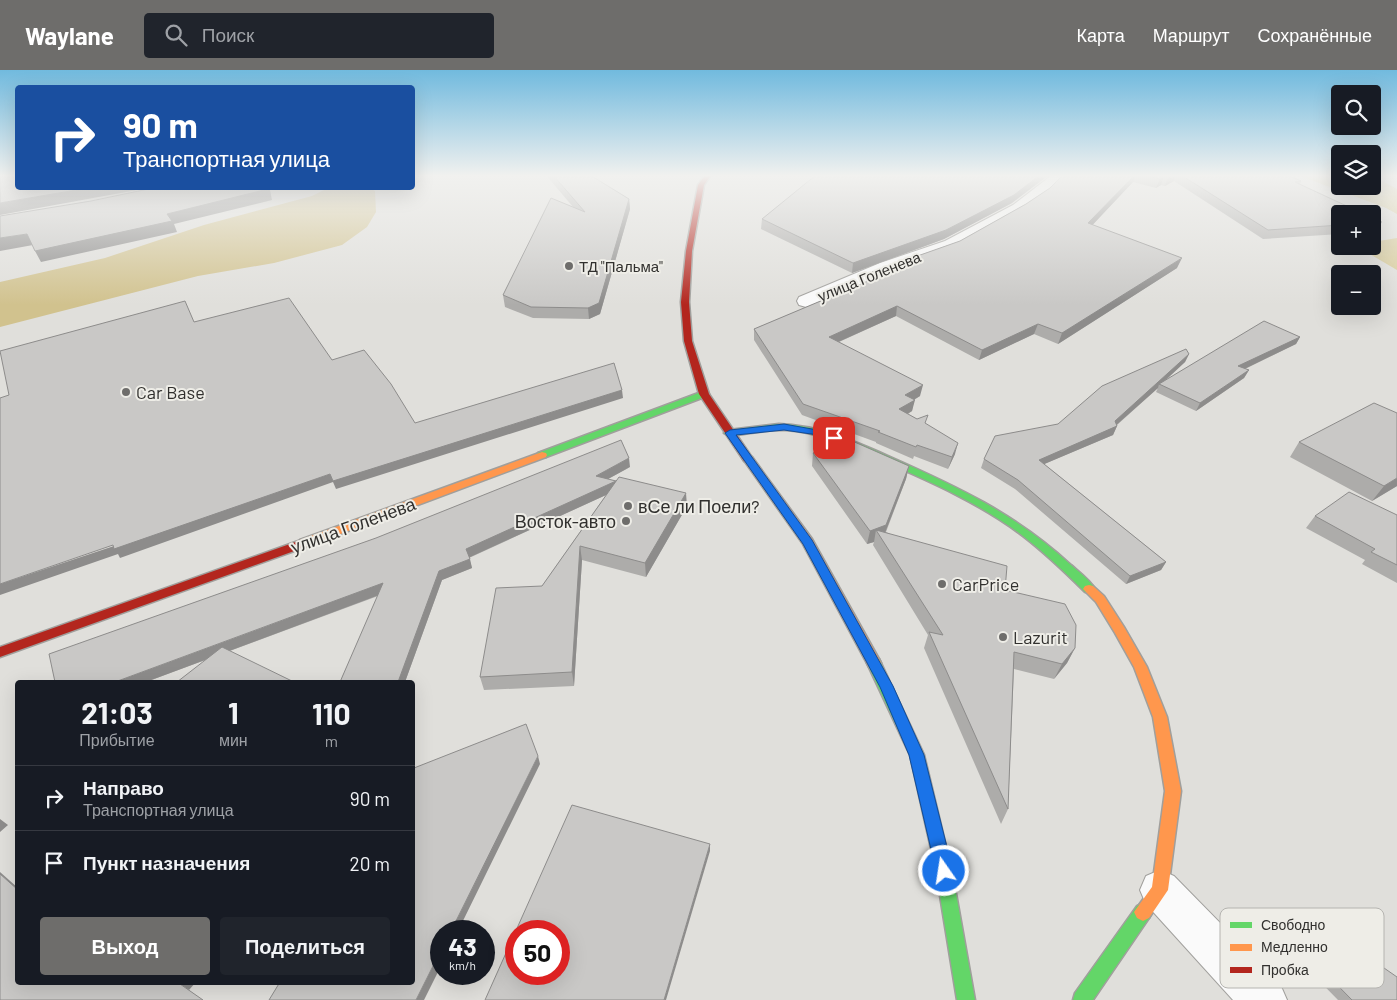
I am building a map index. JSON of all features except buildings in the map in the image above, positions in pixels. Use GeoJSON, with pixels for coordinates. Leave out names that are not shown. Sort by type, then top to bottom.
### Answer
{"type":"FeatureCollection","features":[{"type":"Feature","properties":{"kind":"street"},"geometry":{"type":"LineString","coordinates":[[695,218],[690,242],[685,302],[688,341],[704,394],[808,542],[886,686],[917,755],[944,871],[966,1000]]}},
{"type":"Feature","properties":{"kind":"street","name":"улица Голенева"},"geometry":{"type":"LineString","coordinates":[[806,301],[886,267],[951,245],[999,218]]}},
{"type":"Feature","properties":{"kind":"street","name":"улица Голенева"},"geometry":{"type":"LineString","coordinates":[[0,652],[369,519],[704,394]]}},
{"type":"Feature","properties":{"kind":"street"},"geometry":{"type":"LineString","coordinates":[[730,433],[784,427],[820,433],[864,449],[922,474],[981,503],[1027,533],[1063,563],[1100,600],[1120,630],[1140,668],[1160,717],[1173,791],[1160,890],[1116,949],[1082,1000]]}},
{"type":"Feature","properties":{"kind":"street"},"geometry":{"type":"LineString","coordinates":[[1160,890],[1220,953]]}},
{"type":"Feature","properties":{"kind":"street"},"geometry":{"type":"LineString","coordinates":[[1253,988],[1264,1000]]}},
{"type":"Feature","properties":{"kind":"shaded area"},"geometry":{"type":"Polygon","coordinates":[[[229,218],[372,218],[367,227],[342,245],[274,263],[198,276],[0,327],[0,282],[105,258],[229,218]]]}},
{"type":"Feature","properties":{"kind":"shaded area"},"geometry":{"type":"Polygon","coordinates":[[[1397,238],[1397,270],[1371,255],[1381,255],[1381,241],[1397,238]]]}},
{"type":"Feature","properties":{"kind":"traffic: fast"},"geometry":{"type":"LineString","coordinates":[[542,455],[704,394]]}},
{"type":"Feature","properties":{"kind":"traffic: fast"},"geometry":{"type":"LineString","coordinates":[[729,433],[772,427],[812,431],[862,449],[941,483],[1011,521],[1043,546],[1089,589]]}},
{"type":"Feature","properties":{"kind":"traffic: fast"},"geometry":{"type":"LineString","coordinates":[[874,663],[917,755],[944,871],[966,1000]]}},
{"type":"Feature","properties":{"kind":"traffic: fast"},"geometry":{"type":"LineString","coordinates":[[1082,1000],[1143,912]]}},
{"type":"Feature","properties":{"kind":"traffic: slow"},"geometry":{"type":"LineString","coordinates":[[304,543],[542,455]]}},
{"type":"Feature","properties":{"kind":"traffic: slow"},"geometry":{"type":"LineString","coordinates":[[748,459],[808,542],[874,663]]}},
{"type":"Feature","properties":{"kind":"traffic: slow"},"geometry":{"type":"LineString","coordinates":[[1089,589],[1100,599],[1120,630],[1140,667],[1160,717],[1173,791],[1160,890],[1143,912]]}},
{"type":"Feature","properties":{"kind":"traffic: jam"},"geometry":{"type":"LineString","coordinates":[[695,218],[689,251],[685,302],[688,341],[704,394],[748,459]]}},
{"type":"Feature","properties":{"kind":"traffic: jam"},"geometry":{"type":"LineString","coordinates":[[0,652],[304,543]]}},
{"type":"Feature","properties":{"kind":"place","name":"ТД \"Пальма\""},"geometry":{"type":"Point","coordinates":[569,266]}},
{"type":"Feature","properties":{"kind":"place","name":"Car Base"},"geometry":{"type":"Point","coordinates":[126,392]}},
{"type":"Feature","properties":{"kind":"place","name":"вСе ли Поели?"},"geometry":{"type":"Point","coordinates":[628,506]}},
{"type":"Feature","properties":{"kind":"place","name":"Восток-авто"},"geometry":{"type":"Point","coordinates":[626,521]}},
{"type":"Feature","properties":{"kind":"place","name":"CarPrice"},"geometry":{"type":"Point","coordinates":[942,584]}},
{"type":"Feature","properties":{"kind":"place","name":"Lazurit"},"geometry":{"type":"Point","coordinates":[1003,637]}},
{"type":"Feature","properties":{"kind":"route"},"geometry":{"type":"LineString","coordinates":[[834,438],[820,433],[784,427],[730,433],[808,542],[886,686],[917,755],[944,871]]}}]}
